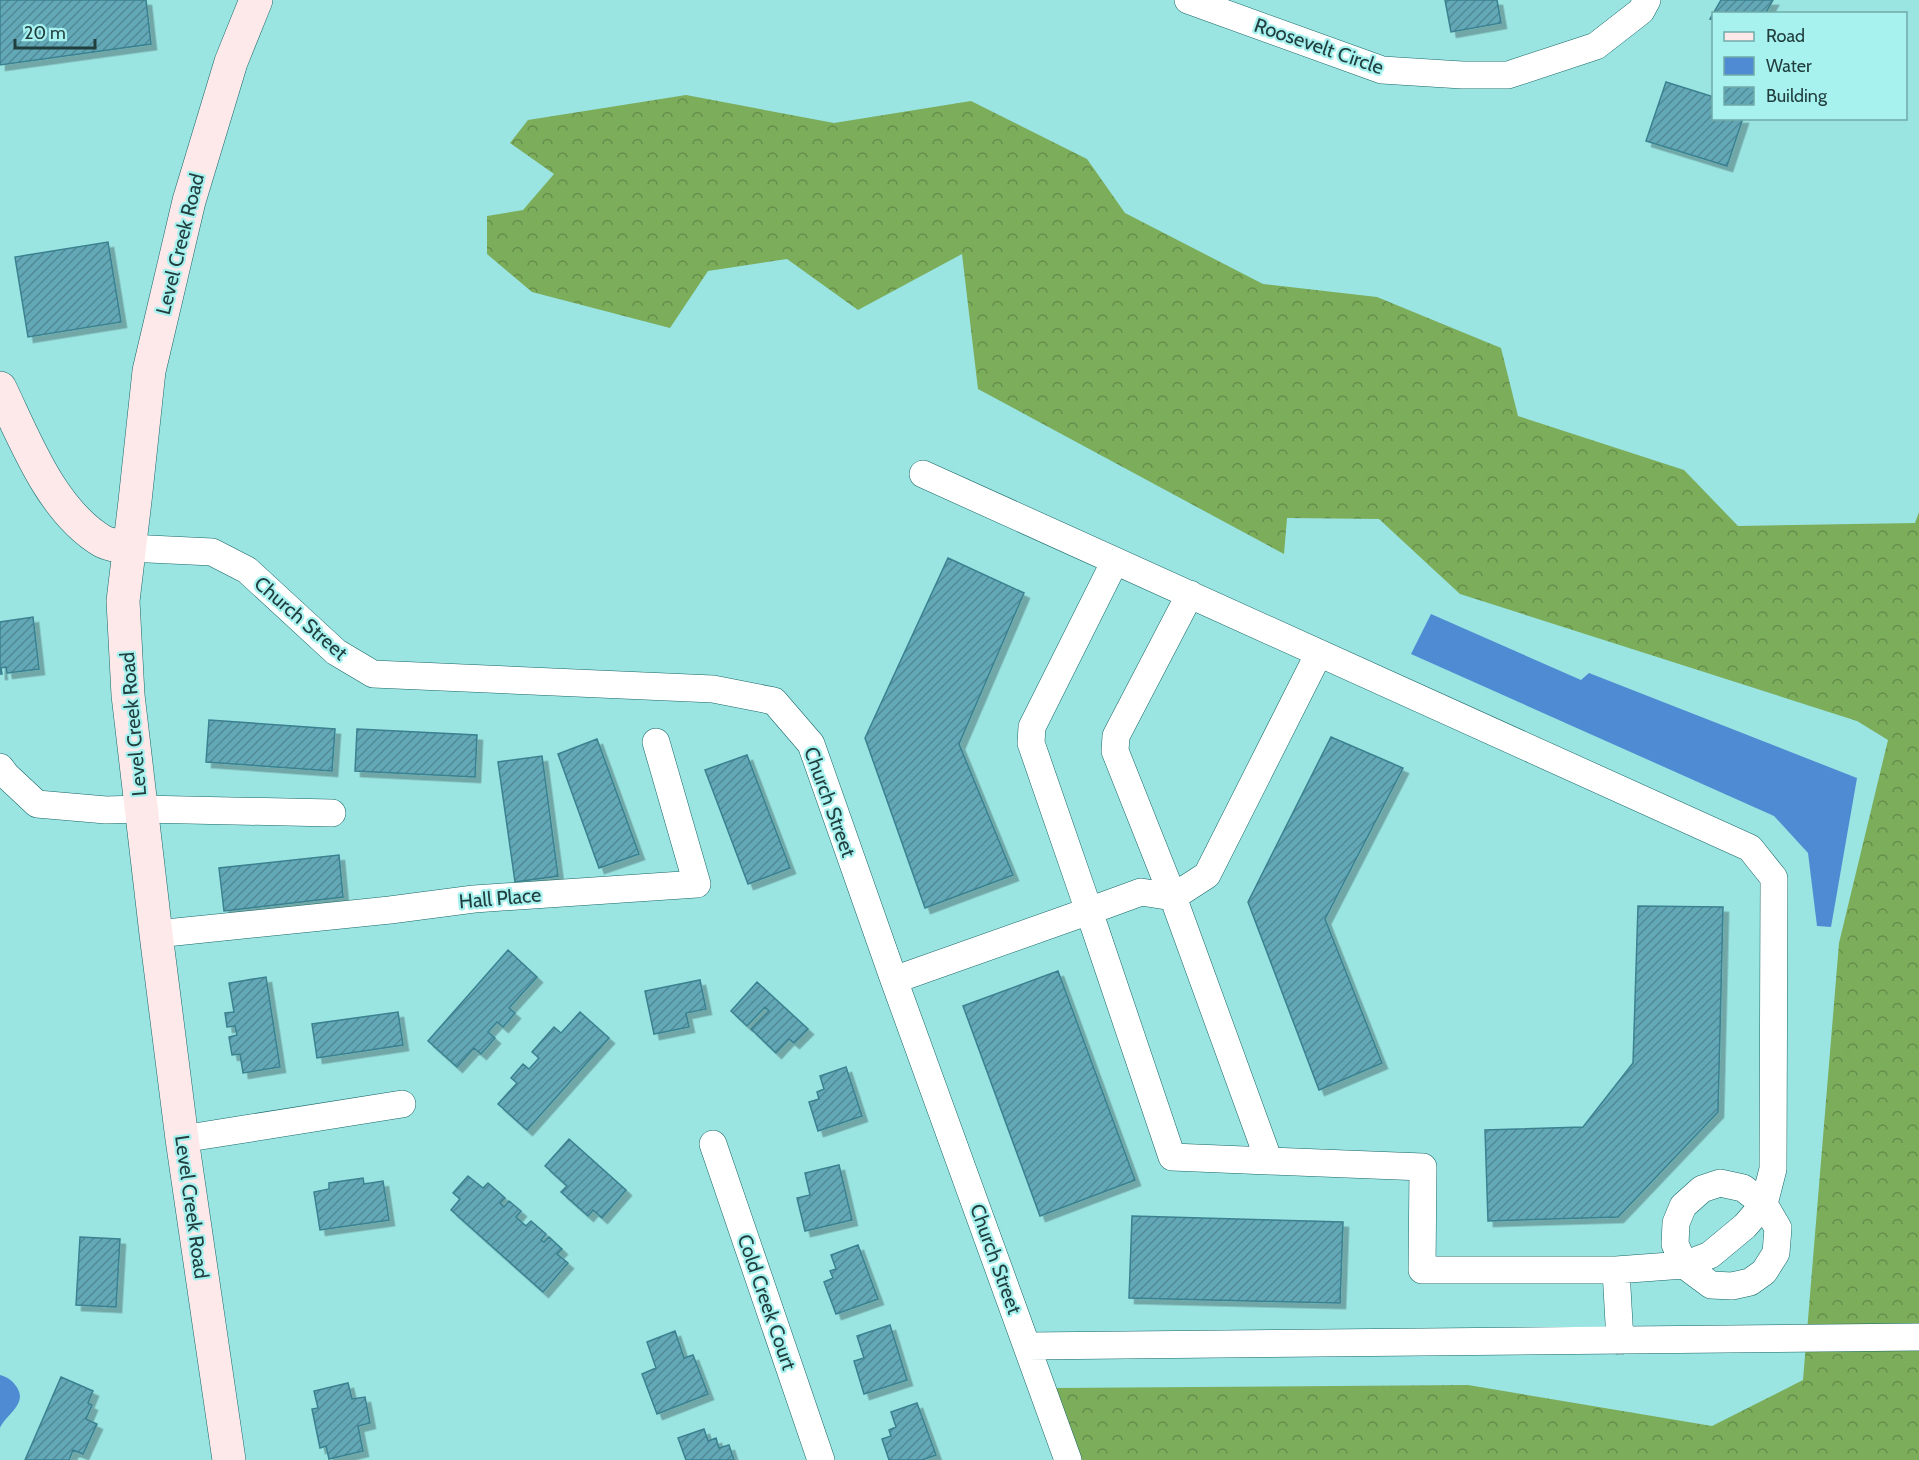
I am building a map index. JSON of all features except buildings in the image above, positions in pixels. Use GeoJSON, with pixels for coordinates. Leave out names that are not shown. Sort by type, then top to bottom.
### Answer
{"type":"FeatureCollection","features":[{"type":"Feature","properties":{"kind":"street","name":"Level Creek Road"},"geometry":{"type":"LineString","coordinates":[[229,1460],[182,1139],[156,934],[128,695],[123,601],[116,545],[135,501],[149,371],[189,201],[228,73],[256,0]]}},
{"type":"Feature","properties":{"kind":"street","name":"Roosevelt Circle"},"geometry":{"type":"LineString","coordinates":[[1188,0],[1383,70],[1462,75],[1508,75],[1596,46],[1641,11],[1647,0]]}},
{"type":"Feature","properties":{"kind":"street"},"geometry":{"type":"LineString","coordinates":[[0,388],[33,456],[64,508],[116,545]]}},
{"type":"Feature","properties":{"kind":"street"},"geometry":{"type":"LineString","coordinates":[[923,474],[1750,848],[1774,878],[1773,1169],[1764,1204],[1745,1226],[1710,1255],[1684,1265],[1616,1270],[1422,1270],[1423,1167],[1172,1157],[1031,743],[1032,727],[1115,561]]}},
{"type":"Feature","properties":{"kind":"street","name":"Church Street"},"geometry":{"type":"LineString","coordinates":[[116,545],[212,552],[247,570],[336,652],[373,674],[713,689],[774,701],[811,744],[1068,1460]]}},
{"type":"Feature","properties":{"kind":"street"},"geometry":{"type":"LineString","coordinates":[[1190,594],[1116,736],[1115,751],[1173,897],[1269,1161]]}},
{"type":"Feature","properties":{"kind":"street"},"geometry":{"type":"LineString","coordinates":[[894,980],[1141,892],[1173,897],[1208,875],[1319,653]]}},
{"type":"Feature","properties":{"kind":"street","name":"Hall Place"},"geometry":{"type":"LineString","coordinates":[[156,934],[474,899],[698,884],[656,742]]}},
{"type":"Feature","properties":{"kind":"street"},"geometry":{"type":"LineString","coordinates":[[0,767],[37,804],[106,810],[141,808],[332,813]]}},
{"type":"Feature","properties":{"kind":"street"},"geometry":{"type":"LineString","coordinates":[[182,1139],[402,1104]]}},
{"type":"Feature","properties":{"kind":"street","name":"Cold Creek Court"},"geometry":{"type":"LineString","coordinates":[[713,1144],[821,1460]]}},
{"type":"Feature","properties":{"kind":"street"},"geometry":{"type":"LineString","coordinates":[[1720,1183],[1743,1188],[1764,1204],[1778,1228],[1776,1252],[1764,1272],[1750,1282],[1732,1286],[1711,1286],[1684,1265],[1675,1244],[1676,1223],[1683,1206],[1702,1189],[1720,1183]]}},
{"type":"Feature","properties":{"kind":"street"},"geometry":{"type":"LineString","coordinates":[[1616,1270],[1620,1341]]}},
{"type":"Feature","properties":{"kind":"street"},"geometry":{"type":"LineString","coordinates":[[1028,1346],[1919,1337]]}},
{"type":"Feature","properties":{"kind":"green space"},"geometry":{"type":"Polygon","coordinates":[[[686,95],[834,123],[971,101],[1087,159],[1125,213],[1263,284],[1377,297],[1501,348],[1518,416],[1684,470],[1738,526],[1915,523],[1919,512],[1919,1460],[1078,1460],[1054,1388],[1468,1385],[1712,1426],[1803,1380],[1839,943],[1888,740],[1857,721],[1460,594],[1379,519],[1287,518],[1284,554],[978,389],[962,254],[858,310],[787,259],[708,271],[670,328],[532,292],[487,254],[487,216],[523,210],[554,174],[510,143],[528,120],[686,95]]]}},
{"type":"Feature","properties":{"kind":"water"},"geometry":{"type":"Polygon","coordinates":[[[1431,614],[1581,680],[1589,673],[1857,778],[1831,927],[1817,926],[1808,853],[1774,816],[1411,654],[1431,614]]]}},
{"type":"Feature","properties":{"kind":"water"},"geometry":{"type":"Polygon","coordinates":[[[0,1375],[14,1384],[20,1398],[0,1428],[0,1375]]]}}]}
